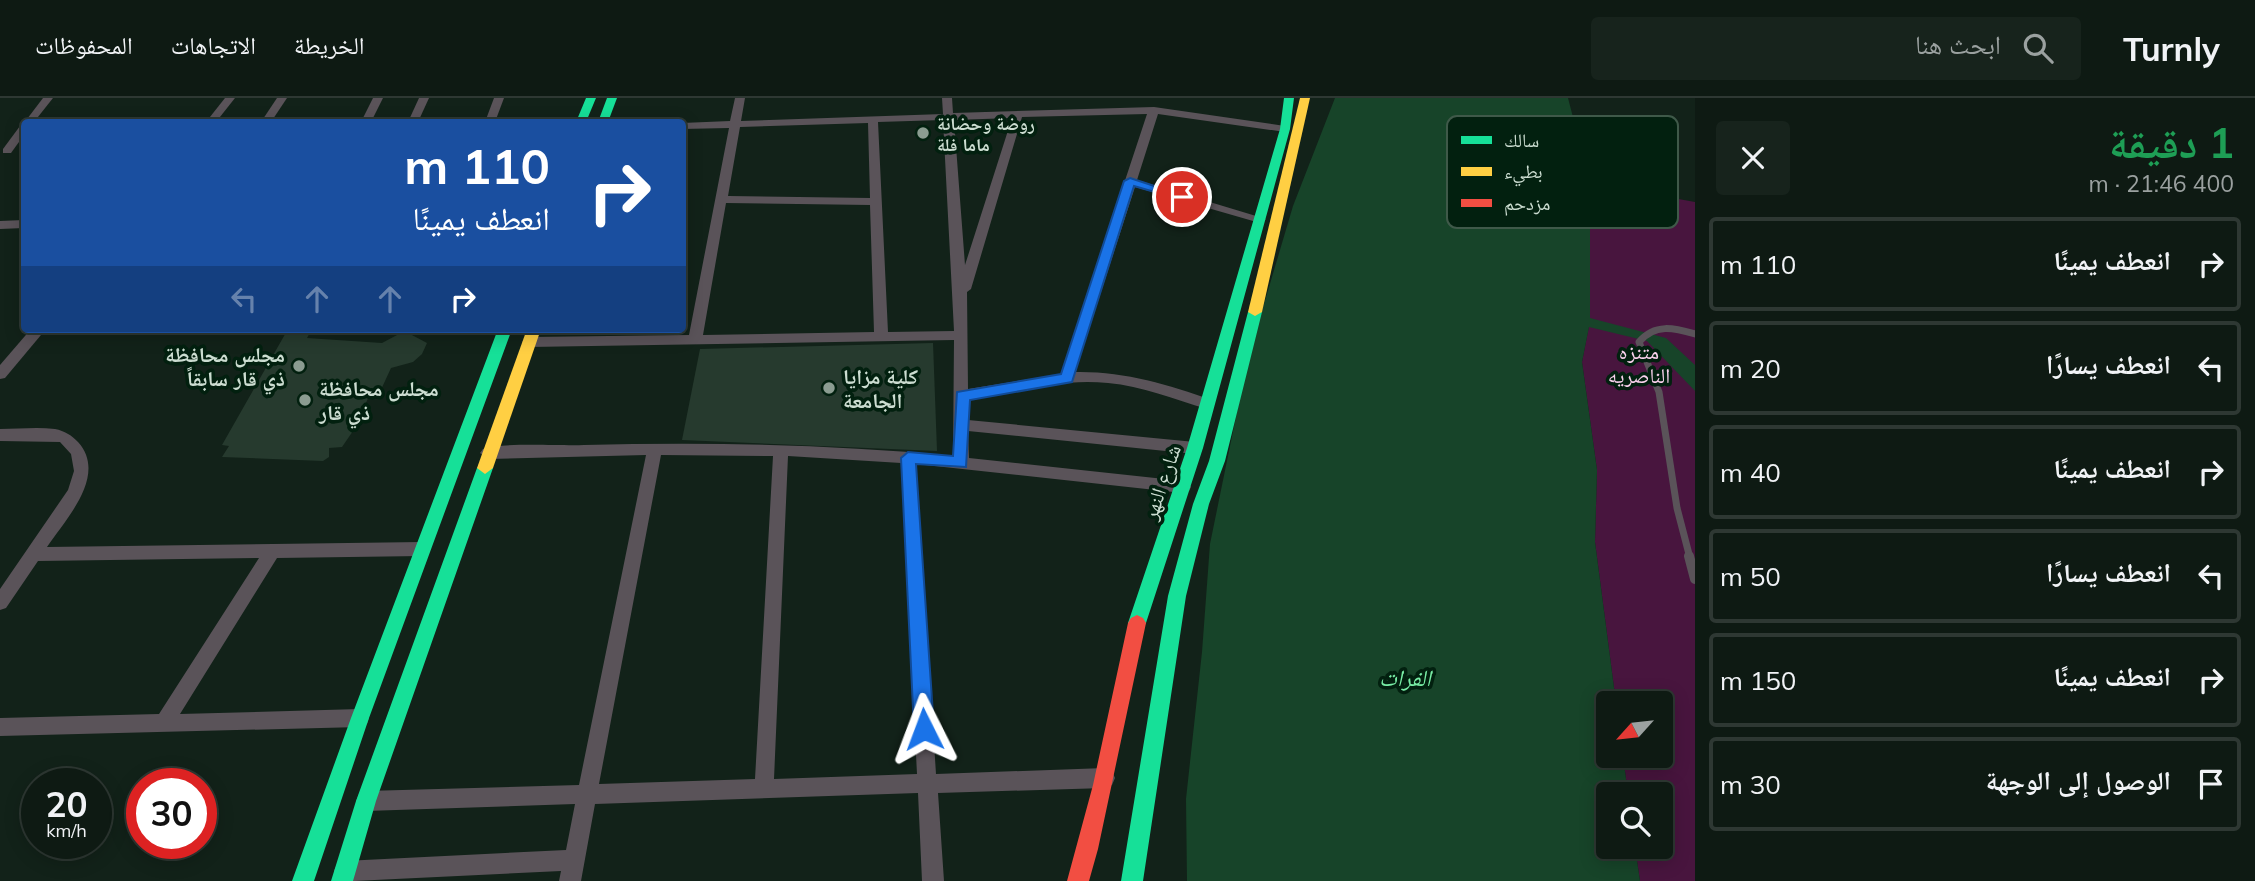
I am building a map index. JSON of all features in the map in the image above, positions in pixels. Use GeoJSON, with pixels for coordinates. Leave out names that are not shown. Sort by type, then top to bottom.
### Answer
{"type":"FeatureCollection","features":[{"type":"Feature","properties":{"kind":"main road"},"geometry":{"type":"LineString","coordinates":[[582,119],[590,98]]}},
{"type":"Feature","properties":{"kind":"main road"},"geometry":{"type":"LineString","coordinates":[[604,119],[612,98]]}},
{"type":"Feature","properties":{"kind":"main road","name":"شارع النهر"},"geometry":{"type":"LineString","coordinates":[[1078,881],[1095,829],[1139,613],[1195,447],[1285,129],[1289,98]]}},
{"type":"Feature","properties":{"kind":"main road"},"geometry":{"type":"LineString","coordinates":[[1132,881],[1177,596],[1201,503],[1217,461],[1265,273],[1305,98]]}},
{"type":"Feature","properties":{"kind":"main road"},"geometry":{"type":"LineString","coordinates":[[303,881],[360,718],[503,333]]}},
{"type":"Feature","properties":{"kind":"main road"},"geometry":{"type":"LineString","coordinates":[[343,876],[366,801],[531,336]]}},
{"type":"Feature","properties":{"kind":"main road"},"geometry":{"type":"LineString","coordinates":[[390,637],[424,638]]}},
{"type":"Feature","properties":{"kind":"street"},"geometry":{"type":"LineString","coordinates":[[31,119],[48,98]]}},
{"type":"Feature","properties":{"kind":"street"},"geometry":{"type":"LineString","coordinates":[[213,119],[230,98]]}},
{"type":"Feature","properties":{"kind":"street"},"geometry":{"type":"LineString","coordinates":[[268,119],[282,98]]}},
{"type":"Feature","properties":{"kind":"street"},"geometry":{"type":"LineString","coordinates":[[368,119],[378,98]]}},
{"type":"Feature","properties":{"kind":"street"},"geometry":{"type":"LineString","coordinates":[[414,119],[424,98]]}},
{"type":"Feature","properties":{"kind":"street"},"geometry":{"type":"LineString","coordinates":[[492,119],[499,98]]}},
{"type":"Feature","properties":{"kind":"street"},"geometry":{"type":"LineString","coordinates":[[695,339],[740,98]]}},
{"type":"Feature","properties":{"kind":"street"},"geometry":{"type":"LineString","coordinates":[[947,98],[961,298],[961,463]]}},
{"type":"Feature","properties":{"kind":"street"},"geometry":{"type":"LineString","coordinates":[[686,127],[1154,110],[1285,129]]}},
{"type":"Feature","properties":{"kind":"street"},"geometry":{"type":"LineString","coordinates":[[1066,379],[1154,110]]}},
{"type":"Feature","properties":{"kind":"street"},"geometry":{"type":"LineString","coordinates":[[961,298],[1018,114]]}},
{"type":"Feature","properties":{"kind":"street"},"geometry":{"type":"LineString","coordinates":[[873,119],[881,336]]}},
{"type":"Feature","properties":{"kind":"street"},"geometry":{"type":"LineString","coordinates":[[4,152],[21,132]]}},
{"type":"Feature","properties":{"kind":"street"},"geometry":{"type":"LineString","coordinates":[[1130,181],[1260,219]]}},
{"type":"Feature","properties":{"kind":"street"},"geometry":{"type":"LineString","coordinates":[[721,199],[876,202]]}},
{"type":"Feature","properties":{"kind":"street"},"geometry":{"type":"LineString","coordinates":[[0,225],[21,224]]}},
{"type":"Feature","properties":{"kind":"street"},"geometry":{"type":"LineString","coordinates":[[0,374],[36,333]]}},
{"type":"Feature","properties":{"kind":"street"},"geometry":{"type":"LineString","coordinates":[[531,336],[695,339],[962,335]]}},
{"type":"Feature","properties":{"kind":"street"},"geometry":{"type":"LineString","coordinates":[[962,396],[1066,379],[1101,378],[1170,390],[1207,404]]}},
{"type":"Feature","properties":{"kind":"street"},"geometry":{"type":"LineString","coordinates":[[962,425],[1195,447]]}},
{"type":"Feature","properties":{"kind":"street"},"geometry":{"type":"LineString","coordinates":[[0,435],[56,435],[73,445],[81,461],[81,481],[0,603]]}},
{"type":"Feature","properties":{"kind":"street"},"geometry":{"type":"LineString","coordinates":[[570,881],[656,449]]}},
{"type":"Feature","properties":{"kind":"street"},"geometry":{"type":"LineString","coordinates":[[488,453],[656,449],[781,450],[908,458],[1183,487]]}},
{"type":"Feature","properties":{"kind":"street"},"geometry":{"type":"LineString","coordinates":[[764,789],[781,450]]}},
{"type":"Feature","properties":{"kind":"street"},"geometry":{"type":"LineString","coordinates":[[908,458],[933,881]]}},
{"type":"Feature","properties":{"kind":"street"},"geometry":{"type":"LineString","coordinates":[[33,554],[422,549]]}},
{"type":"Feature","properties":{"kind":"street"},"geometry":{"type":"LineString","coordinates":[[164,723],[272,551]]}},
{"type":"Feature","properties":{"kind":"street"},"geometry":{"type":"LineString","coordinates":[[0,727],[360,718]]}},
{"type":"Feature","properties":{"kind":"street"},"geometry":{"type":"LineString","coordinates":[[366,801],[1105,778]]}},
{"type":"Feature","properties":{"kind":"street"},"geometry":{"type":"LineString","coordinates":[[343,876],[575,860]]}},
{"type":"Feature","properties":{"kind":"lane"},"geometry":{"type":"LineString","coordinates":[[1695,334],[1661,327],[1652,330],[1639,342],[1659,392],[1677,508],[1695,579]]}},
{"type":"Feature","properties":{"kind":"green space","name":"متنزه الناصريه"},"geometry":{"type":"Polygon","coordinates":[[[1678,199],[1695,202],[1695,881],[1640,881],[1637,859],[1673,859],[1673,782],[1626,782],[1625,768],[1673,768],[1673,691],[1614,691],[1595,542],[1597,470],[1582,362],[1589,326],[1590,228],[1678,228],[1678,199]]]}},
{"type":"Feature","properties":{"kind":"water","name":"الفرات"},"geometry":{"type":"Polygon","coordinates":[[[1335,98],[1568,98],[1573,116],[1447,116],[1447,228],[1590,228],[1590,318],[1666,338],[1695,365],[1695,391],[1647,341],[1589,327],[1582,362],[1597,470],[1595,542],[1614,691],[1596,691],[1596,768],[1625,768],[1626,782],[1596,782],[1596,859],[1637,859],[1640,881],[1187,881],[1186,799],[1202,652],[1210,544],[1248,358],[1293,206],[1335,98]]]}},
{"type":"Feature","properties":{"kind":"building","name":"مجلس محافظة ذي قار"},"geometry":{"type":"Polygon","coordinates":[[[286,333],[310,333],[307,338],[382,343],[399,334],[410,334],[427,343],[422,354],[413,362],[391,368],[379,394],[370,394],[353,431],[342,447],[329,448],[329,457],[323,461],[222,457],[229,446],[222,445],[286,333]]]}},
{"type":"Feature","properties":{"kind":"building"},"geometry":{"type":"Polygon","coordinates":[[[933,343],[937,451],[682,440],[700,349],[933,343]]]}},
{"type":"Feature","properties":{"kind":"traffic: fast"},"geometry":{"type":"LineString","coordinates":[[582,119],[591,98]]}},
{"type":"Feature","properties":{"kind":"traffic: fast"},"geometry":{"type":"LineString","coordinates":[[604,119],[612,98]]}},
{"type":"Feature","properties":{"kind":"traffic: fast"},"geometry":{"type":"LineString","coordinates":[[1137,623],[1195,448],[1285,129],[1289,98]]}},
{"type":"Feature","properties":{"kind":"traffic: fast"},"geometry":{"type":"LineString","coordinates":[[1132,881],[1177,596],[1201,504],[1217,461],[1255,312]]}},
{"type":"Feature","properties":{"kind":"traffic: fast"},"geometry":{"type":"LineString","coordinates":[[303,881],[360,718],[504,333]]}},
{"type":"Feature","properties":{"kind":"traffic: fast"},"geometry":{"type":"LineString","coordinates":[[342,881],[366,801],[485,468]]}},
{"type":"Feature","properties":{"kind":"traffic: slow"},"geometry":{"type":"LineString","coordinates":[[1255,312],[1305,98]]}},
{"type":"Feature","properties":{"kind":"traffic: slow"},"geometry":{"type":"LineString","coordinates":[[485,468],[533,333]]}},
{"type":"Feature","properties":{"kind":"traffic: jam"},"geometry":{"type":"LineString","coordinates":[[1078,881],[1103,785],[1137,623]]}},
{"type":"Feature","properties":{"kind":"place","name":"روضة وحضانة ماما فلة"},"geometry":{"type":"Point","coordinates":[923,133]}},
{"type":"Feature","properties":{"kind":"place","name":"مجلس محافظة ذي قار سابقاً"},"geometry":{"type":"Point","coordinates":[299,366]}},
{"type":"Feature","properties":{"kind":"place","name":"كلية مزايا الجامعة"},"geometry":{"type":"Point","coordinates":[829,388]}},
{"type":"Feature","properties":{"kind":"place","name":"مجلس محافظة ذي قار"},"geometry":{"type":"Point","coordinates":[305,400]}},
{"type":"Feature","properties":{"kind":"route"},"geometry":{"type":"LineString","coordinates":[[924,729],[908,458],[961,463],[962,396],[1066,379],[1130,181],[1182,197]]}}]}
